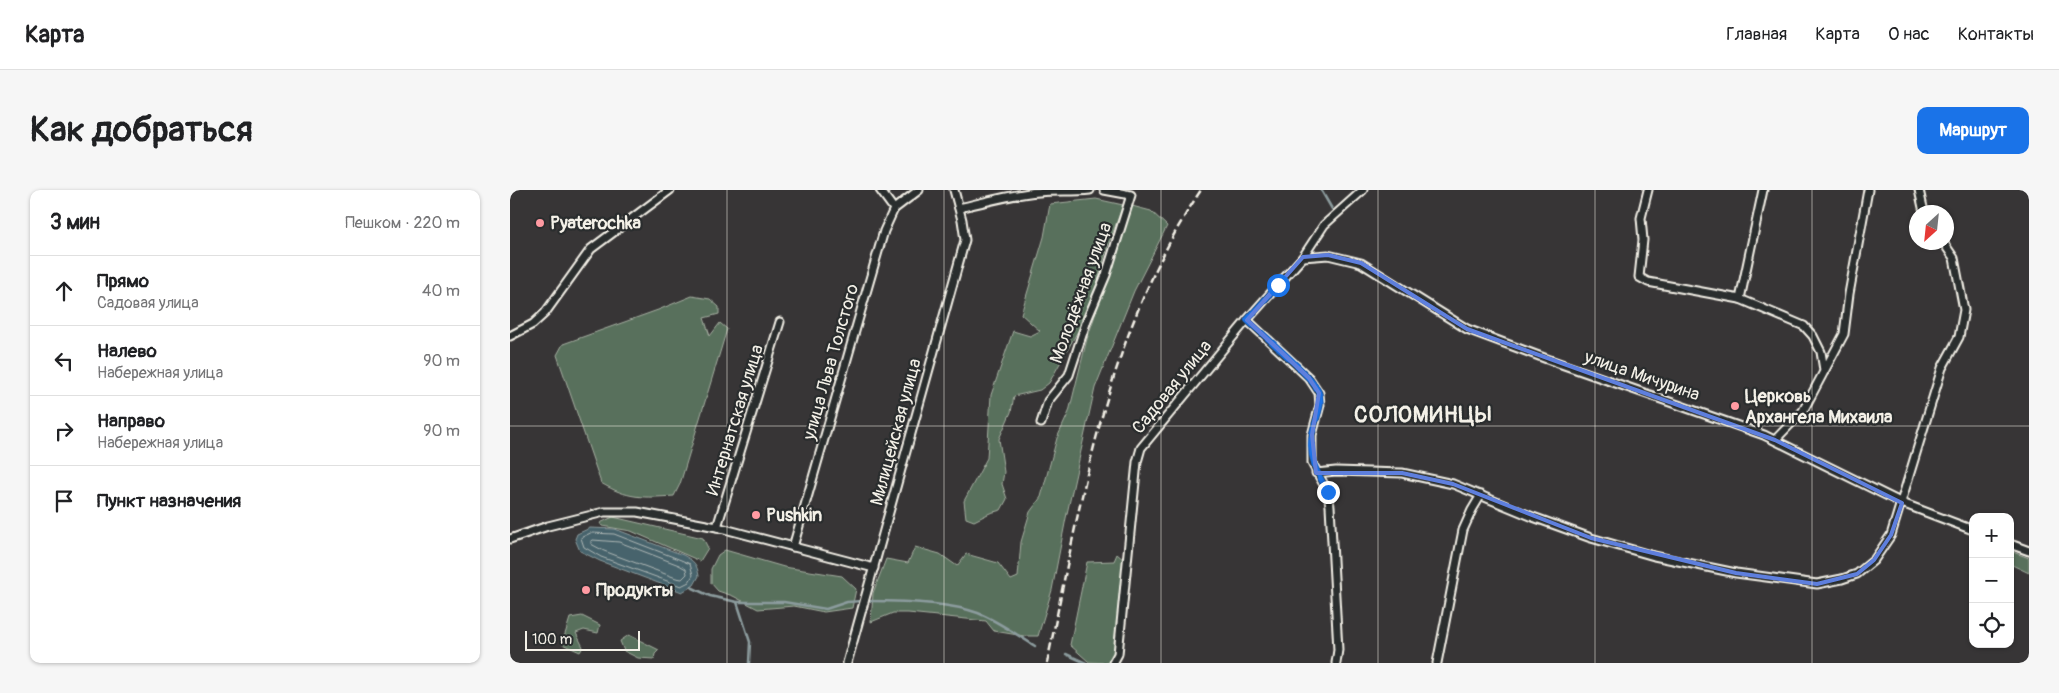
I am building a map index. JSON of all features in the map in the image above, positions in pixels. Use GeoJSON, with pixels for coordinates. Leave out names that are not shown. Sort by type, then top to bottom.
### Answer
{"type":"FeatureCollection","features":[{"type":"Feature","properties":{"kind":"street"},"geometry":{"type":"LineString","coordinates":[[510,336],[533,324],[545,313],[591,249],[670,190]]}},
{"type":"Feature","properties":{"kind":"street"},"geometry":{"type":"LineString","coordinates":[[880,190],[894,209],[918,190]]}},
{"type":"Feature","properties":{"kind":"street","name":"Милицейская улица"},"geometry":{"type":"LineString","coordinates":[[846,663],[965,240],[954,190]]}},
{"type":"Feature","properties":{"kind":"street"},"geometry":{"type":"LineString","coordinates":[[959,208],[1010,196],[1040,192],[1090,190]]}},
{"type":"Feature","properties":{"kind":"street","name":"Молодёжная улица"},"geometry":{"type":"LineString","coordinates":[[1041,423],[1048,401],[1068,375],[1087,320],[1106,275],[1131,195],[1104,190]]}},
{"type":"Feature","properties":{"kind":"street","name":"Садовая улица"},"geometry":{"type":"LineString","coordinates":[[1114,663],[1118,654],[1137,462],[1142,448],[1247,320],[1303,258],[1324,225],[1362,190]]}},
{"type":"Feature","properties":{"kind":"street"},"geometry":{"type":"LineString","coordinates":[[1648,190],[1641,218],[1644,240],[1639,277],[1648,282],[1740,299],[1804,326],[1814,336],[1821,352],[1824,370]]}},
{"type":"Feature","properties":{"kind":"street"},"geometry":{"type":"LineString","coordinates":[[1740,299],[1763,190]]}},
{"type":"Feature","properties":{"kind":"street"},"geometry":{"type":"LineString","coordinates":[[1775,440],[1803,411],[1844,334],[1849,294],[1868,190]]}},
{"type":"Feature","properties":{"kind":"street"},"geometry":{"type":"LineString","coordinates":[[1919,190],[1922,205]]}},
{"type":"Feature","properties":{"kind":"street","name":"улица Льва Толстого"},"geometry":{"type":"LineString","coordinates":[[793,547],[873,267],[884,231],[894,209]]}},
{"type":"Feature","properties":{"kind":"street"},"geometry":{"type":"LineString","coordinates":[[1316,473],[1336,471],[1402,473],[1454,484],[1532,518],[1591,538],[1645,553],[1736,573],[1816,584],[1857,574],[1874,560],[1890,536],[1942,368],[1959,337],[1964,310],[1954,258],[1948,250]]}},
{"type":"Feature","properties":{"kind":"street","name":"улица Мичурина"},"geometry":{"type":"LineString","coordinates":[[1303,258],[1328,255],[1361,264],[1467,329],[1775,440],[1902,502],[1969,528]]}},
{"type":"Feature","properties":{"kind":"street"},"geometry":{"type":"LineString","coordinates":[[1247,320],[1309,378],[1319,393],[1320,405],[1312,435],[1312,463],[1328,492],[1330,506],[1338,650],[1336,663]]}},
{"type":"Feature","properties":{"kind":"street","name":"Интернатская улица"},"geometry":{"type":"LineString","coordinates":[[718,527],[780,322]]}},
{"type":"Feature","properties":{"kind":"street"},"geometry":{"type":"LineString","coordinates":[[1437,663],[1463,530],[1481,495]]}},
{"type":"Feature","properties":{"kind":"street"},"geometry":{"type":"LineString","coordinates":[[510,539],[548,526],[604,512],[637,512],[718,527],[874,568]]}},
{"type":"Feature","properties":{"kind":"street"},"geometry":{"type":"LineString","coordinates":[[2014,545],[2029,551]]}},
{"type":"Feature","properties":{"kind":"highlighted area"},"geometry":{"type":"Polygon","coordinates":[[[1328,255],[1361,263],[1467,329],[1775,440],[1902,503],[1891,535],[1874,560],[1857,574],[1817,584],[1736,573],[1591,538],[1453,484],[1402,473],[1316,473],[1312,435],[1319,393],[1309,378],[1247,320],[1303,257],[1328,255]]]}},
{"type":"Feature","properties":{"kind":"green space"},"geometry":{"type":"Polygon","coordinates":[[[1096,199],[1123,205],[1109,243],[1089,311],[1049,383],[1040,390],[1014,396],[1011,412],[999,439],[1004,472],[1002,484],[1007,499],[1001,510],[974,521],[966,518],[964,501],[987,458],[991,395],[1013,331],[1030,336],[1040,331],[1021,314],[1044,237],[1050,204],[1096,199]]]}},
{"type":"Feature","properties":{"kind":"green space"},"geometry":{"type":"Polygon","coordinates":[[[1132,206],[1151,211],[1167,226],[1134,291],[1095,388],[1052,590],[1038,636],[1024,636],[994,631],[986,621],[908,613],[893,613],[871,622],[873,593],[886,559],[908,563],[915,547],[940,554],[957,566],[966,554],[998,563],[1011,580],[1018,577],[1021,542],[1030,512],[1041,497],[1057,438],[1069,412],[1087,339],[1132,206]]]}},
{"type":"Feature","properties":{"kind":"green space"},"geometry":{"type":"Polygon","coordinates":[[[692,296],[710,299],[719,307],[719,314],[704,318],[710,336],[720,323],[727,329],[680,484],[674,496],[644,497],[619,492],[601,483],[557,355],[563,344],[692,296]]]}},
{"type":"Feature","properties":{"kind":"green space"},"geometry":{"type":"Polygon","coordinates":[[[613,517],[703,538],[708,548],[700,561],[631,531],[602,526],[600,523],[613,517]]]}},
{"type":"Feature","properties":{"kind":"green space"},"geometry":{"type":"Polygon","coordinates":[[[725,550],[784,567],[842,576],[856,589],[852,608],[824,612],[794,606],[758,609],[733,596],[718,591],[711,583],[711,569],[718,555],[725,550]]]}},
{"type":"Feature","properties":{"kind":"green space"},"geometry":{"type":"Polygon","coordinates":[[[2014,552],[2029,558],[2029,573],[2014,566],[2014,552]]]}},
{"type":"Feature","properties":{"kind":"green space"},"geometry":{"type":"Polygon","coordinates":[[[1117,554],[1124,560],[1114,651],[1109,663],[1089,662],[1070,645],[1087,562],[1114,561],[1117,554]]]}},
{"type":"Feature","properties":{"kind":"green space"},"geometry":{"type":"Polygon","coordinates":[[[582,616],[600,625],[598,633],[584,630],[576,633],[583,647],[580,652],[562,644],[570,618],[582,616]]]}},
{"type":"Feature","properties":{"kind":"green space"},"geometry":{"type":"Polygon","coordinates":[[[629,635],[659,650],[655,654],[654,659],[638,658],[624,651],[620,641],[629,635]]]}},
{"type":"Feature","properties":{"kind":"water"},"geometry":{"type":"Polygon","coordinates":[[[590,528],[615,529],[683,555],[694,563],[699,576],[694,585],[682,592],[600,561],[580,551],[575,539],[577,534],[590,528]]]}},
{"type":"Feature","properties":{"kind":"waterway"},"geometry":{"type":"LineString","coordinates":[[1321,190],[1332,209]]}},
{"type":"Feature","properties":{"kind":"waterway"},"geometry":{"type":"LineString","coordinates":[[691,587],[710,596],[737,602],[784,602],[826,609],[847,602],[862,601]]}},
{"type":"Feature","properties":{"kind":"waterway"},"geometry":{"type":"LineString","coordinates":[[868,601],[924,603],[966,609],[993,620],[1035,646]]}},
{"type":"Feature","properties":{"kind":"waterway"},"geometry":{"type":"LineString","coordinates":[[737,602],[750,642],[749,663]]}},
{"type":"Feature","properties":{"kind":"waterway"},"geometry":{"type":"LineString","coordinates":[[1066,654],[1086,663]]}},
{"type":"Feature","properties":{"kind":"railway"},"geometry":{"type":"LineString","coordinates":[[1047,663],[1086,479],[1120,359],[1142,301],[1169,245],[1201,190]]}},
{"type":"Feature","properties":{"kind":"place","name":"Pyaterochka"},"geometry":{"type":"Point","coordinates":[540,223]}},
{"type":"Feature","properties":{"kind":"place","name":"Церковь Архангела Михаила"},"geometry":{"type":"Point","coordinates":[1735,406]}},
{"type":"Feature","properties":{"kind":"place","name":"Pushkin"},"geometry":{"type":"Point","coordinates":[756,515]}},
{"type":"Feature","properties":{"kind":"place","name":"Продукты"},"geometry":{"type":"Point","coordinates":[586,590]}},
{"type":"Feature","properties":{"kind":"district","name":"СОЛОМИНЦЫ"},"geometry":{"type":"Point","coordinates":[1423,415]}},
{"type":"Feature","properties":{"kind":"route"},"geometry":{"type":"LineString","coordinates":[[1278,285],[1247,320],[1309,378],[1319,393],[1320,405],[1312,435],[1312,463],[1328,492]]}}]}
